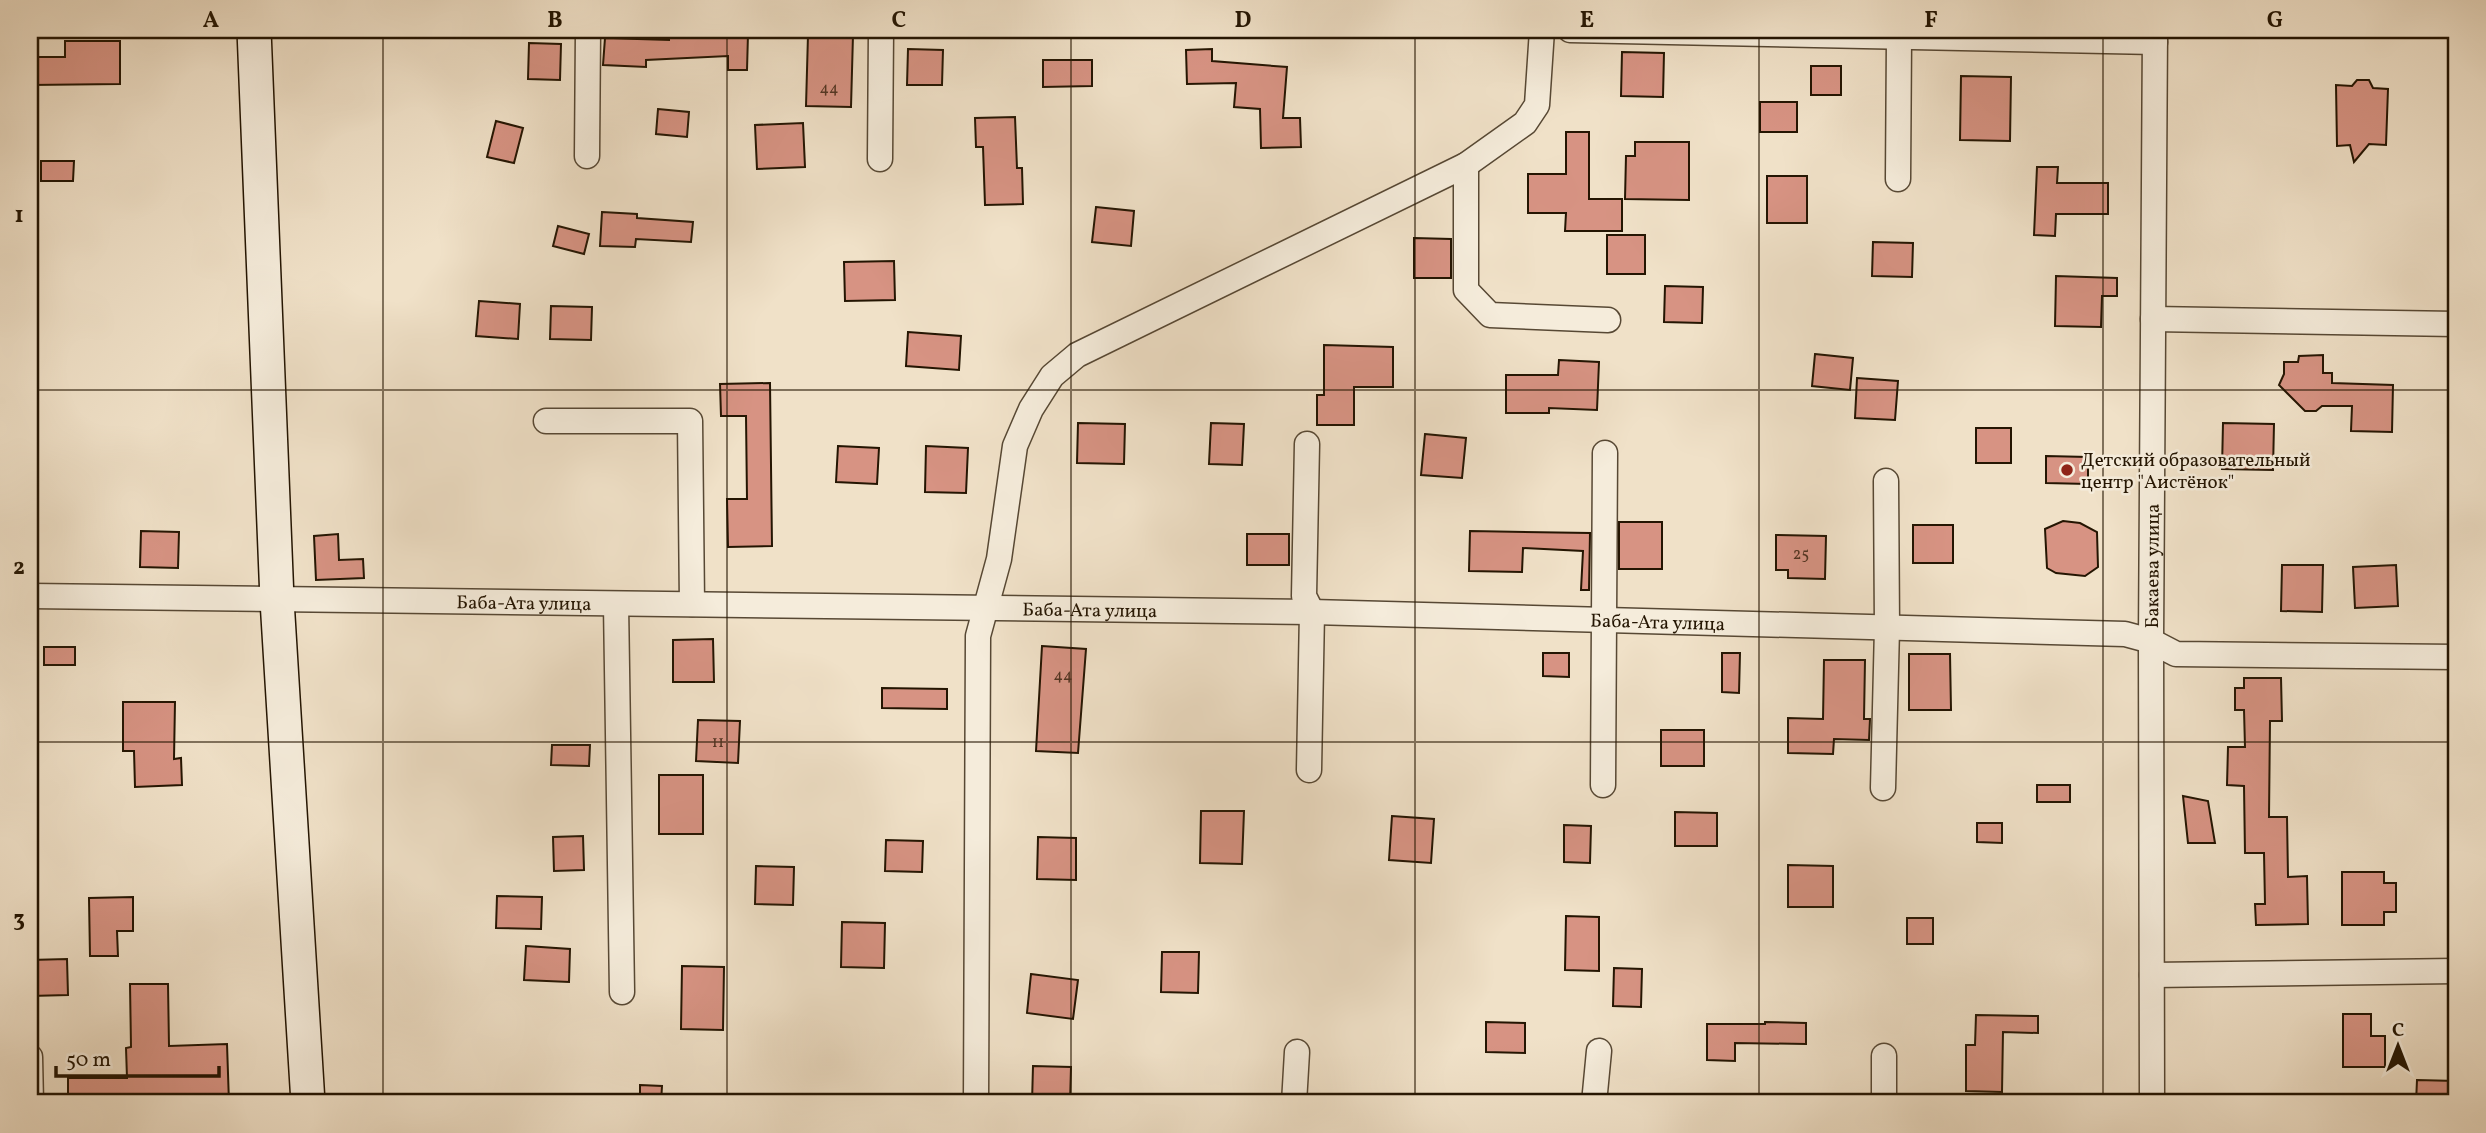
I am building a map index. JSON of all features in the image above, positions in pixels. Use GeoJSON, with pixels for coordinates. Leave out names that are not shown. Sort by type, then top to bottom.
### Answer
{"type":"FeatureCollection","features":[{"type":"Feature","properties":{"kind":"street"},"geometry":{"type":"LineString","coordinates":[[254,30],[277,600],[308,1103]]}},
{"type":"Feature","properties":{"kind":"street"},"geometry":{"type":"LineString","coordinates":[[587,156],[588,30]]}},
{"type":"Feature","properties":{"kind":"street"},"geometry":{"type":"LineString","coordinates":[[880,159],[881,30]]}},
{"type":"Feature","properties":{"kind":"street"},"geometry":{"type":"LineString","coordinates":[[976,1103],[978,636],[999,558],[1015,446],[1031,409],[1052,376],[1077,355],[1466,165],[1525,123],[1537,105],[1542,30]]}},
{"type":"Feature","properties":{"kind":"street"},"geometry":{"type":"LineString","coordinates":[[1570,30],[1899,38],[2155,36]]}},
{"type":"Feature","properties":{"kind":"street","name":"Бакаева улица"},"geometry":{"type":"LineString","coordinates":[[2152,1103],[2151,641],[2155,36]]}},
{"type":"Feature","properties":{"kind":"street"},"geometry":{"type":"LineString","coordinates":[[1898,179],[1899,38]]}},
{"type":"Feature","properties":{"kind":"street"},"geometry":{"type":"LineString","coordinates":[[1466,165],[1466,290],[1490,315],[1608,320]]}},
{"type":"Feature","properties":{"kind":"street"},"geometry":{"type":"LineString","coordinates":[[2153,319],[2456,324]]}},
{"type":"Feature","properties":{"kind":"street"},"geometry":{"type":"LineString","coordinates":[[546,421],[690,421],[692,604]]}},
{"type":"Feature","properties":{"kind":"street"},"geometry":{"type":"LineString","coordinates":[[1307,444],[1304,596],[1312,612],[1309,770]]}},
{"type":"Feature","properties":{"kind":"street"},"geometry":{"type":"LineString","coordinates":[[1603,785],[1605,453]]}},
{"type":"Feature","properties":{"kind":"street"},"geometry":{"type":"LineString","coordinates":[[1883,788],[1887,628],[1886,481]]}},
{"type":"Feature","properties":{"kind":"street","name":"Баба-Ата улица"},"geometry":{"type":"LineString","coordinates":[[30,596],[984,607],[1603,619],[2126,634],[2151,641],[2176,654],[2456,657]]}},
{"type":"Feature","properties":{"kind":"street"},"geometry":{"type":"LineString","coordinates":[[616,604],[622,992]]}},
{"type":"Feature","properties":{"kind":"street"},"geometry":{"type":"LineString","coordinates":[[2152,975],[2456,971]]}},
{"type":"Feature","properties":{"kind":"street"},"geometry":{"type":"LineString","coordinates":[[1594,1103],[1599,1051]]}},
{"type":"Feature","properties":{"kind":"street"},"geometry":{"type":"LineString","coordinates":[[1294,1103],[1297,1052]]}},
{"type":"Feature","properties":{"kind":"street"},"geometry":{"type":"LineString","coordinates":[[1884,1056],[1884,1103]]}},
{"type":"Feature","properties":{"kind":"street"},"geometry":{"type":"LineString","coordinates":[[30,1057],[31,1103]]}},
{"type":"Feature","properties":{"kind":"building"},"geometry":{"type":"Polygon","coordinates":[[[748,34],[747,70],[728,70],[728,56],[646,60],[646,67],[603,65],[605,38],[669,40],[669,37],[748,34]]]}},
{"type":"Feature","properties":{"kind":"building"},"geometry":{"type":"Polygon","coordinates":[[[808,35],[853,35],[851,107],[806,106],[808,35]]]}},
{"type":"Feature","properties":{"kind":"building"},"geometry":{"type":"Polygon","coordinates":[[[65,41],[120,41],[120,84],[30,85],[30,57],[65,57],[65,41]]]}},
{"type":"Feature","properties":{"kind":"building"},"geometry":{"type":"Polygon","coordinates":[[[529,43],[561,44],[560,80],[528,79],[529,43]]]}},
{"type":"Feature","properties":{"kind":"building"},"geometry":{"type":"Polygon","coordinates":[[[908,49],[943,50],[942,85],[907,85],[908,49]]]}},
{"type":"Feature","properties":{"kind":"building"},"geometry":{"type":"Polygon","coordinates":[[[1212,49],[1212,61],[1287,67],[1283,118],[1300,118],[1301,147],[1261,148],[1260,109],[1234,107],[1236,83],[1187,84],[1186,50],[1212,49]]]}},
{"type":"Feature","properties":{"kind":"building"},"geometry":{"type":"Polygon","coordinates":[[[1622,52],[1664,53],[1663,97],[1621,96],[1622,52]]]}},
{"type":"Feature","properties":{"kind":"building"},"geometry":{"type":"Polygon","coordinates":[[[1043,60],[1092,60],[1092,86],[1043,87],[1043,60]]]}},
{"type":"Feature","properties":{"kind":"building"},"geometry":{"type":"Polygon","coordinates":[[[1811,66],[1841,66],[1841,95],[1811,95],[1811,66]]]}},
{"type":"Feature","properties":{"kind":"building"},"geometry":{"type":"Polygon","coordinates":[[[1961,76],[2011,77],[2010,141],[1960,140],[1961,76]]]}},
{"type":"Feature","properties":{"kind":"building"},"geometry":{"type":"Polygon","coordinates":[[[2357,80],[2369,80],[2373,88],[2388,89],[2386,145],[2369,144],[2354,162],[2350,145],[2337,146],[2336,85],[2352,86],[2357,80]]]}},
{"type":"Feature","properties":{"kind":"building"},"geometry":{"type":"Polygon","coordinates":[[[1760,102],[1797,102],[1797,132],[1760,132],[1760,102]]]}},
{"type":"Feature","properties":{"kind":"building"},"geometry":{"type":"Polygon","coordinates":[[[658,109],[689,112],[687,137],[656,134],[658,109]]]}},
{"type":"Feature","properties":{"kind":"building"},"geometry":{"type":"Polygon","coordinates":[[[1015,117],[1017,168],[1022,168],[1023,204],[985,205],[983,147],[976,147],[975,118],[1015,117]]]}},
{"type":"Feature","properties":{"kind":"building"},"geometry":{"type":"Polygon","coordinates":[[[496,121],[523,128],[514,163],[487,157],[496,121]]]}},
{"type":"Feature","properties":{"kind":"building"},"geometry":{"type":"Polygon","coordinates":[[[803,123],[805,167],[757,169],[755,125],[803,123]]]}},
{"type":"Feature","properties":{"kind":"building"},"geometry":{"type":"Polygon","coordinates":[[[1566,132],[1589,132],[1589,199],[1622,199],[1622,231],[1565,231],[1566,213],[1528,213],[1528,174],[1566,174],[1566,132]]]}},
{"type":"Feature","properties":{"kind":"building"},"geometry":{"type":"Polygon","coordinates":[[[1635,142],[1689,142],[1689,200],[1625,199],[1626,156],[1635,156],[1635,142]]]}},
{"type":"Feature","properties":{"kind":"building"},"geometry":{"type":"Polygon","coordinates":[[[41,161],[74,161],[73,181],[41,181],[41,161]]]}},
{"type":"Feature","properties":{"kind":"building"},"geometry":{"type":"Polygon","coordinates":[[[2037,167],[2058,167],[2057,183],[2108,183],[2108,214],[2056,214],[2055,236],[2034,235],[2037,167]]]}},
{"type":"Feature","properties":{"kind":"building"},"geometry":{"type":"Polygon","coordinates":[[[1767,176],[1807,176],[1807,223],[1767,223],[1767,176]]]}},
{"type":"Feature","properties":{"kind":"building"},"geometry":{"type":"Polygon","coordinates":[[[1096,207],[1134,211],[1131,246],[1092,242],[1096,207]]]}},
{"type":"Feature","properties":{"kind":"building"},"geometry":{"type":"Polygon","coordinates":[[[602,212],[637,214],[637,218],[693,222],[691,242],[636,239],[635,247],[600,246],[602,212]]]}},
{"type":"Feature","properties":{"kind":"building"},"geometry":{"type":"Polygon","coordinates":[[[558,226],[589,234],[584,254],[553,246],[558,226]]]}},
{"type":"Feature","properties":{"kind":"building"},"geometry":{"type":"Polygon","coordinates":[[[1607,235],[1645,235],[1645,274],[1607,274],[1607,235]]]}},
{"type":"Feature","properties":{"kind":"building"},"geometry":{"type":"Polygon","coordinates":[[[1414,238],[1451,239],[1451,278],[1414,278],[1414,238]]]}},
{"type":"Feature","properties":{"kind":"building"},"geometry":{"type":"Polygon","coordinates":[[[1873,242],[1913,243],[1912,277],[1872,276],[1873,242]]]}},
{"type":"Feature","properties":{"kind":"building"},"geometry":{"type":"Polygon","coordinates":[[[894,261],[895,300],[845,301],[844,262],[894,261]]]}},
{"type":"Feature","properties":{"kind":"building"},"geometry":{"type":"Polygon","coordinates":[[[2056,276],[2117,278],[2117,296],[2102,296],[2101,327],[2055,326],[2056,276]]]}},
{"type":"Feature","properties":{"kind":"building"},"geometry":{"type":"Polygon","coordinates":[[[1665,286],[1703,287],[1702,323],[1664,322],[1665,286]]]}},
{"type":"Feature","properties":{"kind":"building"},"geometry":{"type":"Polygon","coordinates":[[[479,301],[520,304],[518,339],[476,336],[479,301]]]}},
{"type":"Feature","properties":{"kind":"building"},"geometry":{"type":"Polygon","coordinates":[[[551,306],[592,307],[591,340],[550,339],[551,306]]]}},
{"type":"Feature","properties":{"kind":"building"},"geometry":{"type":"Polygon","coordinates":[[[908,332],[961,336],[959,370],[906,366],[908,332]]]}},
{"type":"Feature","properties":{"kind":"building"},"geometry":{"type":"Polygon","coordinates":[[[1324,345],[1393,347],[1393,387],[1354,387],[1354,425],[1317,425],[1317,395],[1324,395],[1324,345]]]}},
{"type":"Feature","properties":{"kind":"building"},"geometry":{"type":"Polygon","coordinates":[[[1815,354],[1853,358],[1850,390],[1812,386],[1815,354]]]}},
{"type":"Feature","properties":{"kind":"building"},"geometry":{"type":"Polygon","coordinates":[[[2323,355],[2323,373],[2332,373],[2332,383],[2393,385],[2392,432],[2351,431],[2352,406],[2322,406],[2316,411],[2305,411],[2279,385],[2284,374],[2284,362],[2298,362],[2299,356],[2323,355]]]}},
{"type":"Feature","properties":{"kind":"building"},"geometry":{"type":"Polygon","coordinates":[[[1559,360],[1599,362],[1597,410],[1549,408],[1549,413],[1506,413],[1506,375],[1558,375],[1559,360]]]}},
{"type":"Feature","properties":{"kind":"building"},"geometry":{"type":"Polygon","coordinates":[[[1857,378],[1898,381],[1895,420],[1855,418],[1857,378]]]}},
{"type":"Feature","properties":{"kind":"building"},"geometry":{"type":"Polygon","coordinates":[[[770,383],[772,546],[728,547],[727,499],[747,499],[746,416],[721,416],[720,384],[770,383]]]}},
{"type":"Feature","properties":{"kind":"building"},"geometry":{"type":"Polygon","coordinates":[[[1078,423],[1125,424],[1124,464],[1077,463],[1078,423]]]}},
{"type":"Feature","properties":{"kind":"building"},"geometry":{"type":"Polygon","coordinates":[[[1211,423],[1244,424],[1242,465],[1209,464],[1211,423]]]}},
{"type":"Feature","properties":{"kind":"building"},"geometry":{"type":"Polygon","coordinates":[[[2223,423],[2274,424],[2273,470],[2222,469],[2223,423]]]}},
{"type":"Feature","properties":{"kind":"building"},"geometry":{"type":"Polygon","coordinates":[[[1976,428],[2011,428],[2011,463],[1976,463],[1976,428]]]}},
{"type":"Feature","properties":{"kind":"building"},"geometry":{"type":"Polygon","coordinates":[[[1425,434],[1466,438],[1462,478],[1421,475],[1425,434]]]}},
{"type":"Feature","properties":{"kind":"building"},"geometry":{"type":"Polygon","coordinates":[[[838,446],[879,448],[877,484],[836,482],[838,446]]]}},
{"type":"Feature","properties":{"kind":"building"},"geometry":{"type":"Polygon","coordinates":[[[926,446],[968,448],[966,493],[925,492],[926,446]]]}},
{"type":"Feature","properties":{"kind":"building","name":"Детский образовательный центр \"Аистёнок\""},"geometry":{"type":"Polygon","coordinates":[[[2046,456],[2088,457],[2088,484],[2046,483],[2046,456]]]}},
{"type":"Feature","properties":{"kind":"building"},"geometry":{"type":"Polygon","coordinates":[[[2063,521],[2080,523],[2097,532],[2098,567],[2085,576],[2056,573],[2047,568],[2045,529],[2063,521]]]}},
{"type":"Feature","properties":{"kind":"building"},"geometry":{"type":"Polygon","coordinates":[[[1619,522],[1662,522],[1662,569],[1619,569],[1619,522]]]}},
{"type":"Feature","properties":{"kind":"building"},"geometry":{"type":"Polygon","coordinates":[[[1913,525],[1953,525],[1953,563],[1913,563],[1913,525]]]}},
{"type":"Feature","properties":{"kind":"building"},"geometry":{"type":"Polygon","coordinates":[[[141,531],[179,532],[178,568],[140,567],[141,531]]]}},
{"type":"Feature","properties":{"kind":"building"},"geometry":{"type":"Polygon","coordinates":[[[1470,531],[1590,533],[1589,590],[1581,590],[1583,551],[1523,548],[1522,572],[1469,571],[1470,531]]]}},
{"type":"Feature","properties":{"kind":"building"},"geometry":{"type":"Polygon","coordinates":[[[338,534],[339,560],[363,559],[364,578],[316,580],[314,536],[338,534]]]}},
{"type":"Feature","properties":{"kind":"building"},"geometry":{"type":"Polygon","coordinates":[[[1247,534],[1289,534],[1289,565],[1247,565],[1247,534]]]}},
{"type":"Feature","properties":{"kind":"building"},"geometry":{"type":"Polygon","coordinates":[[[1776,535],[1826,536],[1825,579],[1788,578],[1788,570],[1776,570],[1776,535]]]}},
{"type":"Feature","properties":{"kind":"building"},"geometry":{"type":"Polygon","coordinates":[[[2282,565],[2323,565],[2322,612],[2281,611],[2282,565]]]}},
{"type":"Feature","properties":{"kind":"building"},"geometry":{"type":"Polygon","coordinates":[[[2396,565],[2398,606],[2355,608],[2353,567],[2396,565]]]}},
{"type":"Feature","properties":{"kind":"building"},"geometry":{"type":"Polygon","coordinates":[[[713,639],[714,682],[673,682],[673,640],[713,639]]]}},
{"type":"Feature","properties":{"kind":"building"},"geometry":{"type":"Polygon","coordinates":[[[1042,646],[1086,649],[1078,753],[1036,751],[1042,646]]]}},
{"type":"Feature","properties":{"kind":"building"},"geometry":{"type":"Polygon","coordinates":[[[44,647],[75,647],[75,665],[44,665],[44,647]]]}},
{"type":"Feature","properties":{"kind":"building"},"geometry":{"type":"Polygon","coordinates":[[[1543,653],[1569,653],[1569,677],[1543,676],[1543,653]]]}},
{"type":"Feature","properties":{"kind":"building"},"geometry":{"type":"Polygon","coordinates":[[[1722,653],[1740,653],[1739,693],[1722,692],[1722,653]]]}},
{"type":"Feature","properties":{"kind":"building"},"geometry":{"type":"Polygon","coordinates":[[[1909,654],[1950,654],[1951,710],[1909,710],[1909,654]]]}},
{"type":"Feature","properties":{"kind":"building"},"geometry":{"type":"Polygon","coordinates":[[[1824,660],[1865,660],[1864,719],[1870,719],[1869,740],[1834,739],[1833,754],[1788,753],[1788,718],[1823,719],[1824,660]]]}},
{"type":"Feature","properties":{"kind":"building"},"geometry":{"type":"Polygon","coordinates":[[[2244,678],[2281,678],[2282,721],[2270,721],[2269,817],[2287,817],[2288,877],[2307,876],[2308,924],[2256,925],[2255,904],[2265,904],[2264,853],[2245,853],[2244,786],[2227,785],[2228,747],[2245,747],[2244,710],[2235,710],[2235,688],[2244,688],[2244,678]]]}},
{"type":"Feature","properties":{"kind":"building"},"geometry":{"type":"Polygon","coordinates":[[[882,688],[947,689],[947,709],[882,708],[882,688]]]}},
{"type":"Feature","properties":{"kind":"building"},"geometry":{"type":"Polygon","coordinates":[[[123,702],[175,702],[174,759],[181,758],[182,785],[135,787],[134,751],[123,751],[123,702]]]}},
{"type":"Feature","properties":{"kind":"building"},"geometry":{"type":"Polygon","coordinates":[[[698,720],[740,721],[738,763],[696,761],[698,720]]]}},
{"type":"Feature","properties":{"kind":"building"},"geometry":{"type":"Polygon","coordinates":[[[1661,730],[1704,730],[1704,766],[1661,766],[1661,730]]]}},
{"type":"Feature","properties":{"kind":"building"},"geometry":{"type":"Polygon","coordinates":[[[552,745],[590,745],[589,766],[551,765],[552,745]]]}},
{"type":"Feature","properties":{"kind":"building"},"geometry":{"type":"Polygon","coordinates":[[[659,775],[703,775],[703,834],[659,834],[659,775]]]}},
{"type":"Feature","properties":{"kind":"building"},"geometry":{"type":"Polygon","coordinates":[[[2037,785],[2070,785],[2070,802],[2037,802],[2037,785]]]}},
{"type":"Feature","properties":{"kind":"building"},"geometry":{"type":"Polygon","coordinates":[[[2183,796],[2208,801],[2215,843],[2188,843],[2183,796]]]}},
{"type":"Feature","properties":{"kind":"building"},"geometry":{"type":"Polygon","coordinates":[[[1201,811],[1244,811],[1242,864],[1200,863],[1201,811]]]}},
{"type":"Feature","properties":{"kind":"building"},"geometry":{"type":"Polygon","coordinates":[[[1675,812],[1717,813],[1717,846],[1675,846],[1675,812]]]}},
{"type":"Feature","properties":{"kind":"building"},"geometry":{"type":"Polygon","coordinates":[[[1392,816],[1434,819],[1431,863],[1389,860],[1392,816]]]}},
{"type":"Feature","properties":{"kind":"building"},"geometry":{"type":"Polygon","coordinates":[[[1977,823],[2002,823],[2002,843],[1977,842],[1977,823]]]}},
{"type":"Feature","properties":{"kind":"building"},"geometry":{"type":"Polygon","coordinates":[[[1564,825],[1591,826],[1590,863],[1564,862],[1564,825]]]}},
{"type":"Feature","properties":{"kind":"building"},"geometry":{"type":"Polygon","coordinates":[[[583,836],[584,870],[554,871],[553,837],[583,836]]]}},
{"type":"Feature","properties":{"kind":"building"},"geometry":{"type":"Polygon","coordinates":[[[1038,837],[1076,838],[1076,880],[1037,879],[1038,837]]]}},
{"type":"Feature","properties":{"kind":"building"},"geometry":{"type":"Polygon","coordinates":[[[886,840],[923,841],[922,872],[885,871],[886,840]]]}},
{"type":"Feature","properties":{"kind":"building"},"geometry":{"type":"Polygon","coordinates":[[[1788,865],[1833,866],[1833,907],[1788,907],[1788,865]]]}},
{"type":"Feature","properties":{"kind":"building"},"geometry":{"type":"Polygon","coordinates":[[[756,866],[794,867],[793,905],[755,904],[756,866]]]}},
{"type":"Feature","properties":{"kind":"building"},"geometry":{"type":"Polygon","coordinates":[[[2342,872],[2384,872],[2384,883],[2396,883],[2396,912],[2384,912],[2384,925],[2342,925],[2342,872]]]}},
{"type":"Feature","properties":{"kind":"building"},"geometry":{"type":"Polygon","coordinates":[[[497,896],[542,897],[541,929],[496,928],[497,896]]]}},
{"type":"Feature","properties":{"kind":"building"},"geometry":{"type":"Polygon","coordinates":[[[133,897],[133,931],[117,931],[118,956],[90,956],[89,898],[133,897]]]}},
{"type":"Feature","properties":{"kind":"building"},"geometry":{"type":"Polygon","coordinates":[[[1566,916],[1599,917],[1599,971],[1565,970],[1566,916]]]}},
{"type":"Feature","properties":{"kind":"building"},"geometry":{"type":"Polygon","coordinates":[[[1907,918],[1933,918],[1933,944],[1907,944],[1907,918]]]}},
{"type":"Feature","properties":{"kind":"building"},"geometry":{"type":"Polygon","coordinates":[[[842,922],[885,923],[884,968],[841,967],[842,922]]]}},
{"type":"Feature","properties":{"kind":"building"},"geometry":{"type":"Polygon","coordinates":[[[526,946],[570,949],[569,982],[524,980],[526,946]]]}},
{"type":"Feature","properties":{"kind":"building"},"geometry":{"type":"Polygon","coordinates":[[[1162,952],[1199,952],[1198,993],[1161,992],[1162,952]]]}},
{"type":"Feature","properties":{"kind":"building"},"geometry":{"type":"Polygon","coordinates":[[[67,959],[68,995],[30,996],[30,960],[67,959]]]}},
{"type":"Feature","properties":{"kind":"building"},"geometry":{"type":"Polygon","coordinates":[[[682,966],[724,967],[723,1030],[681,1029],[682,966]]]}},
{"type":"Feature","properties":{"kind":"building"},"geometry":{"type":"Polygon","coordinates":[[[1614,968],[1642,969],[1641,1007],[1613,1006],[1614,968]]]}},
{"type":"Feature","properties":{"kind":"building"},"geometry":{"type":"Polygon","coordinates":[[[1031,974],[1078,980],[1073,1019],[1027,1013],[1031,974]]]}},
{"type":"Feature","properties":{"kind":"building"},"geometry":{"type":"Polygon","coordinates":[[[130,984],[168,984],[169,1046],[227,1044],[229,1103],[68,1101],[68,1078],[127,1078],[126,1048],[131,1047],[130,984]]]}},
{"type":"Feature","properties":{"kind":"building"},"geometry":{"type":"Polygon","coordinates":[[[2343,1014],[2371,1014],[2371,1036],[2385,1036],[2385,1067],[2343,1067],[2343,1014]]]}},
{"type":"Feature","properties":{"kind":"building"},"geometry":{"type":"Polygon","coordinates":[[[1976,1015],[2038,1016],[2038,1033],[2003,1032],[2002,1092],[1966,1091],[1966,1045],[1975,1045],[1976,1015]]]}},
{"type":"Feature","properties":{"kind":"building"},"geometry":{"type":"Polygon","coordinates":[[[1486,1022],[1525,1023],[1525,1053],[1486,1052],[1486,1022]]]}},
{"type":"Feature","properties":{"kind":"building"},"geometry":{"type":"Polygon","coordinates":[[[1806,1023],[1806,1044],[1735,1043],[1735,1061],[1707,1060],[1707,1024],[1806,1023]]]}},
{"type":"Feature","properties":{"kind":"building"},"geometry":{"type":"Polygon","coordinates":[[[1033,1066],[1071,1067],[1070,1103],[1032,1103],[1033,1066]]]}},
{"type":"Feature","properties":{"kind":"building"},"geometry":{"type":"Polygon","coordinates":[[[2417,1080],[2456,1081],[2456,1103],[2416,1103],[2417,1080]]]}},
{"type":"Feature","properties":{"kind":"building"},"geometry":{"type":"Polygon","coordinates":[[[640,1085],[662,1086],[661,1103],[640,1103],[640,1085]]]}},
{"type":"Feature","properties":{"kind":"place","name":"Детский образовательный центр \"Аистёнок\""},"geometry":{"type":"Point","coordinates":[2067,470]}}]}
